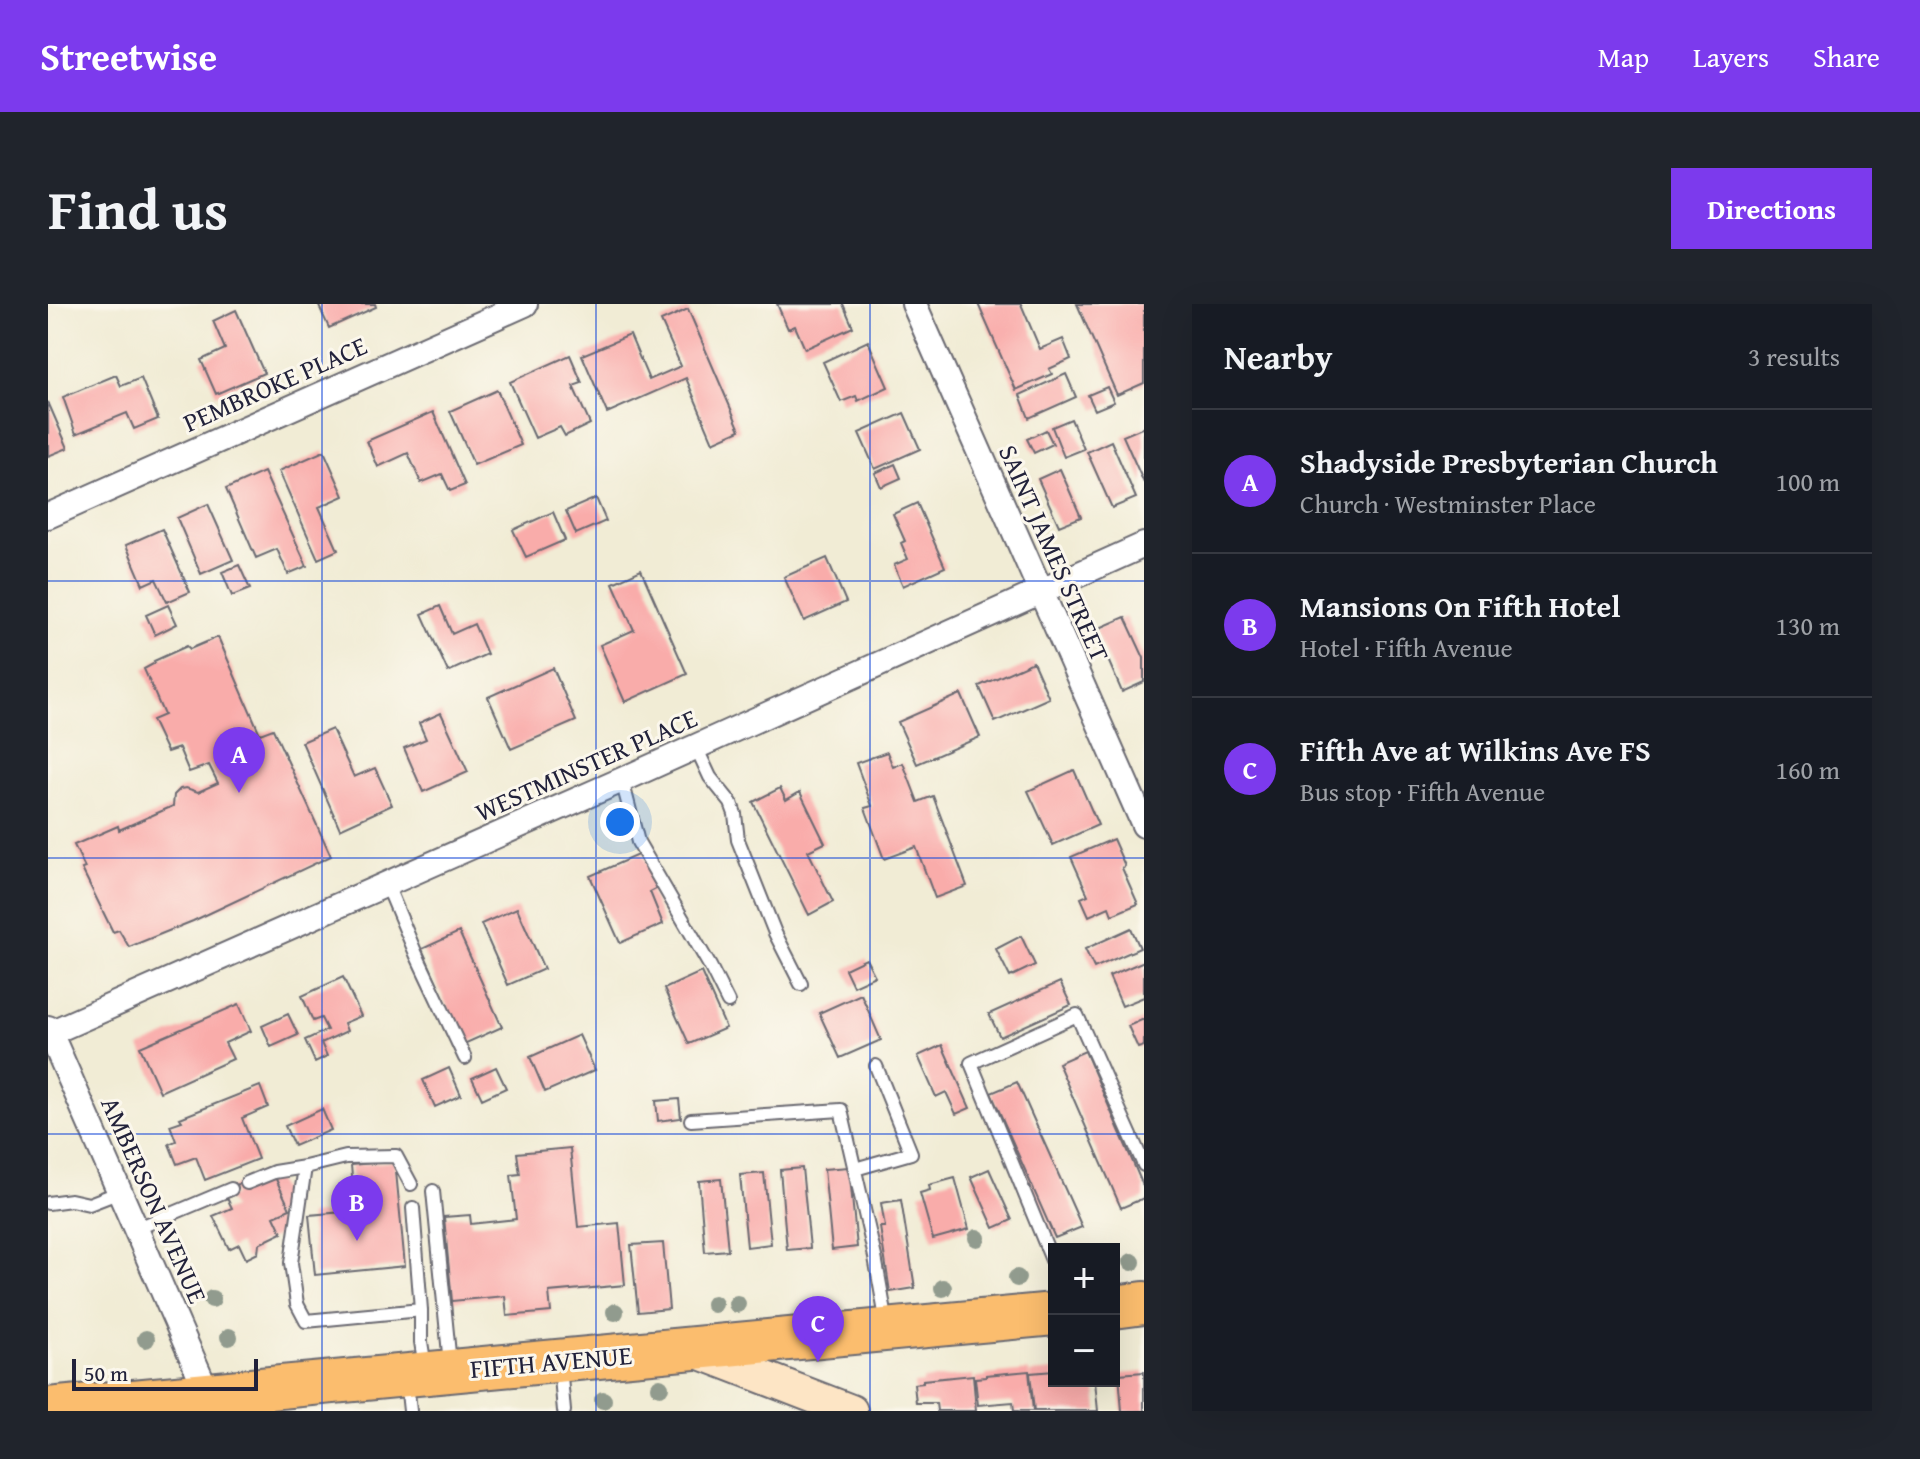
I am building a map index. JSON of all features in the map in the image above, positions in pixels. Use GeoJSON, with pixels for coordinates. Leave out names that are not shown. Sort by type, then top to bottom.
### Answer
{"type":"FeatureCollection","features":[{"type":"Feature","properties":{"kind":"highway"},"geometry":{"type":"LineString","coordinates":[[1120,1306],[1144,1303]]}},
{"type":"Feature","properties":{"kind":"highway","name":"FIFTH AVENUE"},"geometry":{"type":"LineString","coordinates":[[48,1409],[208,1394],[423,1383],[560,1361],[1048,1315]]}},
{"type":"Feature","properties":{"kind":"main road"},"geometry":{"type":"LineString","coordinates":[[690,1349],[851,1411]]}},
{"type":"Feature","properties":{"kind":"street","name":"PEMBROKE PLACE"},"geometry":{"type":"LineString","coordinates":[[48,516],[499,309],[525,304]]}},
{"type":"Feature","properties":{"kind":"street","name":"SAINT JAMES STREET"},"geometry":{"type":"LineString","coordinates":[[914,304],[1144,825]]}},
{"type":"Feature","properties":{"kind":"street","name":"WESTMINSTER PLACE"},"geometry":{"type":"LineString","coordinates":[[49,1031],[387,885],[1144,545]]}},
{"type":"Feature","properties":{"kind":"street","name":"AMBERSON AVENUE"},"geometry":{"type":"LineString","coordinates":[[49,1031],[208,1394]]}},
{"type":"Feature","properties":{"kind":"lane"},"geometry":{"type":"LineString","coordinates":[[696,747],[710,777],[731,803],[738,840],[775,933],[801,984]]}},
{"type":"Feature","properties":{"kind":"lane"},"geometry":{"type":"LineString","coordinates":[[622,780],[638,842],[728,1002]]}},
{"type":"Feature","properties":{"kind":"lane"},"geometry":{"type":"LineString","coordinates":[[387,885],[465,1058]]}},
{"type":"Feature","properties":{"kind":"lane"},"geometry":{"type":"LineString","coordinates":[[1048,1250],[971,1063],[1077,1015],[1144,1165]]}},
{"type":"Feature","properties":{"kind":"lane"},"geometry":{"type":"LineString","coordinates":[[855,1169],[911,1153],[876,1066]]}},
{"type":"Feature","properties":{"kind":"lane"},"geometry":{"type":"LineString","coordinates":[[691,1120],[841,1110],[875,1257],[888,1330]]}},
{"type":"Feature","properties":{"kind":"lane"},"geometry":{"type":"LineString","coordinates":[[247,1183],[274,1172],[346,1157],[396,1156],[411,1184]]}},
{"type":"Feature","properties":{"kind":"lane"},"geometry":{"type":"LineString","coordinates":[[305,1167],[291,1263],[297,1304],[306,1321],[421,1310]]}},
{"type":"Feature","properties":{"kind":"lane"},"geometry":{"type":"LineString","coordinates":[[136,1229],[231,1189]]}},
{"type":"Feature","properties":{"kind":"lane"},"geometry":{"type":"LineString","coordinates":[[423,1383],[433,1191]]}},
{"type":"Feature","properties":{"kind":"lane"},"geometry":{"type":"LineString","coordinates":[[48,1203],[71,1200],[89,1204],[120,1192]]}},
{"type":"Feature","properties":{"kind":"lane"},"geometry":{"type":"LineString","coordinates":[[413,1208],[423,1383]]}},
{"type":"Feature","properties":{"kind":"lane"},"geometry":{"type":"LineString","coordinates":[[560,1361],[564,1411]]}},
{"type":"Feature","properties":{"kind":"building"},"geometry":{"type":"Polygon","coordinates":[[[318,304],[375,304],[376,307],[329,328],[318,304]]]}},
{"type":"Feature","properties":{"kind":"building"},"geometry":{"type":"Polygon","coordinates":[[[777,304],[843,304],[853,327],[805,349],[795,326],[788,329],[777,304]]]}},
{"type":"Feature","properties":{"kind":"building"},"geometry":{"type":"Polygon","coordinates":[[[978,304],[1021,304],[1040,349],[1063,339],[1071,359],[1049,369],[1052,374],[1016,390],[978,304]]]}},
{"type":"Feature","properties":{"kind":"building"},"geometry":{"type":"Polygon","coordinates":[[[1077,304],[1144,304],[1144,383],[1117,395],[1077,304]]]}},
{"type":"Feature","properties":{"kind":"building"},"geometry":{"type":"Polygon","coordinates":[[[688,309],[740,430],[713,442],[686,378],[607,413],[582,355],[630,335],[649,380],[681,366],[661,321],[688,309]]]}},
{"type":"Feature","properties":{"kind":"building"},"geometry":{"type":"Polygon","coordinates":[[[236,310],[264,373],[216,394],[201,360],[225,349],[213,321],[236,310]]]}},
{"type":"Feature","properties":{"kind":"building"},"geometry":{"type":"Polygon","coordinates":[[[868,341],[888,387],[858,401],[856,396],[841,402],[823,362],[868,341]]]}},
{"type":"Feature","properties":{"kind":"building"},"geometry":{"type":"Polygon","coordinates":[[[570,355],[582,383],[573,386],[590,424],[565,436],[560,427],[535,438],[510,382],[570,355]]]}},
{"type":"Feature","properties":{"kind":"building"},"geometry":{"type":"Polygon","coordinates":[[[1066,374],[1076,397],[1029,418],[1020,395],[1066,374]]]}},
{"type":"Feature","properties":{"kind":"building"},"geometry":{"type":"Polygon","coordinates":[[[116,375],[121,386],[141,378],[158,419],[134,429],[127,413],[76,434],[63,397],[116,375]]]}},
{"type":"Feature","properties":{"kind":"building"},"geometry":{"type":"Polygon","coordinates":[[[1107,387],[1114,402],[1095,410],[1088,395],[1107,387]]]}},
{"type":"Feature","properties":{"kind":"building"},"geometry":{"type":"Polygon","coordinates":[[[497,390],[521,445],[474,465],[450,411],[497,390]]]}},
{"type":"Feature","properties":{"kind":"building"},"geometry":{"type":"Polygon","coordinates":[[[48,402],[68,448],[48,456],[48,402]]]}},
{"type":"Feature","properties":{"kind":"building"},"geometry":{"type":"Polygon","coordinates":[[[433,412],[465,485],[450,491],[442,474],[421,483],[408,453],[378,467],[367,441],[433,412]]]}},
{"type":"Feature","properties":{"kind":"building"},"geometry":{"type":"Polygon","coordinates":[[[904,413],[920,449],[875,469],[859,433],[904,413]]]}},
{"type":"Feature","properties":{"kind":"building"},"geometry":{"type":"Polygon","coordinates":[[[1071,419],[1084,449],[1064,457],[1052,427],[1071,419]]]}},
{"type":"Feature","properties":{"kind":"building"},"geometry":{"type":"Polygon","coordinates":[[[1144,427],[1144,483],[1123,436],[1144,427]]]}},
{"type":"Feature","properties":{"kind":"building"},"geometry":{"type":"Polygon","coordinates":[[[1046,430],[1053,444],[1034,453],[1027,439],[1046,430]]]}},
{"type":"Feature","properties":{"kind":"building"},"geometry":{"type":"Polygon","coordinates":[[[1111,441],[1136,498],[1112,508],[1087,452],[1111,441]]]}},
{"type":"Feature","properties":{"kind":"building"},"geometry":{"type":"Polygon","coordinates":[[[324,451],[344,496],[319,507],[338,550],[318,559],[279,471],[324,451]]]}},
{"type":"Feature","properties":{"kind":"building"},"geometry":{"type":"Polygon","coordinates":[[[895,464],[901,478],[881,487],[875,473],[895,464]]]}},
{"type":"Feature","properties":{"kind":"building"},"geometry":{"type":"Polygon","coordinates":[[[1060,469],[1081,517],[1059,526],[1038,479],[1060,469]]]}},
{"type":"Feature","properties":{"kind":"building"},"geometry":{"type":"Polygon","coordinates":[[[264,472],[307,566],[288,574],[277,549],[256,558],[226,489],[264,472]]]}},
{"type":"Feature","properties":{"kind":"building"},"geometry":{"type":"Polygon","coordinates":[[[596,498],[606,521],[576,534],[566,511],[596,498]]]}},
{"type":"Feature","properties":{"kind":"building"},"geometry":{"type":"Polygon","coordinates":[[[917,503],[945,567],[903,586],[894,565],[908,559],[901,543],[905,541],[893,514],[917,503]]]}},
{"type":"Feature","properties":{"kind":"building"},"geometry":{"type":"Polygon","coordinates":[[[208,504],[233,560],[201,574],[177,518],[208,504]]]}},
{"type":"Feature","properties":{"kind":"building"},"geometry":{"type":"Polygon","coordinates":[[[553,512],[565,540],[526,557],[513,530],[553,512]]]}},
{"type":"Feature","properties":{"kind":"building"},"geometry":{"type":"Polygon","coordinates":[[[162,529],[190,592],[167,602],[156,579],[143,585],[126,545],[162,529]]]}},
{"type":"Feature","properties":{"kind":"building"},"geometry":{"type":"Polygon","coordinates":[[[827,558],[846,602],[804,621],[784,577],[827,558]]]}},
{"type":"Feature","properties":{"kind":"building"},"geometry":{"type":"Polygon","coordinates":[[[239,565],[250,589],[232,596],[222,572],[239,565]]]}},
{"type":"Feature","properties":{"kind":"building"},"geometry":{"type":"Polygon","coordinates":[[[641,570],[687,674],[625,702],[600,645],[634,630],[613,583],[641,570]]]}},
{"type":"Feature","properties":{"kind":"building"},"geometry":{"type":"Polygon","coordinates":[[[168,605],[177,624],[155,635],[146,615],[168,605]]]}},
{"type":"Feature","properties":{"kind":"building"},"geometry":{"type":"Polygon","coordinates":[[[440,606],[452,634],[474,624],[487,654],[448,672],[422,614],[440,606]]]}},
{"type":"Feature","properties":{"kind":"building"},"geometry":{"type":"Polygon","coordinates":[[[1125,617],[1144,658],[1144,682],[1122,692],[1095,630],[1125,617]]]}},
{"type":"Feature","properties":{"kind":"building"},"geometry":{"type":"Polygon","coordinates":[[[218,637],[260,734],[273,729],[331,856],[193,921],[129,947],[119,930],[113,932],[82,869],[85,868],[74,845],[118,826],[119,830],[173,806],[174,795],[180,789],[198,792],[218,783],[209,765],[189,772],[179,748],[167,752],[152,720],[164,715],[144,669],[187,646],[190,649],[218,637]]]}},
{"type":"Feature","properties":{"kind":"building"},"geometry":{"type":"Polygon","coordinates":[[[1033,662],[1049,698],[995,722],[979,686],[1033,662]]]}},
{"type":"Feature","properties":{"kind":"building"},"geometry":{"type":"Polygon","coordinates":[[[553,668],[576,721],[511,749],[488,697],[553,668]]]}},
{"type":"Feature","properties":{"kind":"building"},"geometry":{"type":"Polygon","coordinates":[[[961,694],[980,737],[917,764],[898,722],[961,694]]]}},
{"type":"Feature","properties":{"kind":"building"},"geometry":{"type":"Polygon","coordinates":[[[441,713],[468,772],[423,792],[404,748],[426,739],[419,723],[441,713]]]}},
{"type":"Feature","properties":{"kind":"building"},"geometry":{"type":"Polygon","coordinates":[[[332,729],[354,777],[375,768],[392,805],[340,829],[302,742],[332,729]]]}},
{"type":"Feature","properties":{"kind":"building"},"geometry":{"type":"Polygon","coordinates":[[[887,752],[893,767],[903,763],[918,802],[933,796],[967,886],[935,898],[916,847],[884,859],[865,808],[872,806],[856,763],[887,752]]]}},
{"type":"Feature","properties":{"kind":"building"},"geometry":{"type":"Polygon","coordinates":[[[1074,770],[1098,825],[1053,845],[1028,791],[1074,770]]]}},
{"type":"Feature","properties":{"kind":"building"},"geometry":{"type":"Polygon","coordinates":[[[780,788],[786,800],[800,792],[825,843],[808,851],[833,902],[809,915],[753,802],[780,788]]]}},
{"type":"Feature","properties":{"kind":"building"},"geometry":{"type":"Polygon","coordinates":[[[1113,839],[1138,904],[1112,915],[1109,907],[1089,916],[1081,898],[1088,895],[1071,857],[1113,839]]]}},
{"type":"Feature","properties":{"kind":"building"},"geometry":{"type":"Polygon","coordinates":[[[642,853],[658,888],[650,892],[663,924],[620,943],[590,876],[642,853]]]}},
{"type":"Feature","properties":{"kind":"building"},"geometry":{"type":"Polygon","coordinates":[[[517,908],[544,969],[508,985],[481,924],[517,908]]]}},
{"type":"Feature","properties":{"kind":"building"},"geometry":{"type":"Polygon","coordinates":[[[1131,928],[1140,948],[1094,968],[1085,949],[1131,928]]]}},
{"type":"Feature","properties":{"kind":"building"},"geometry":{"type":"Polygon","coordinates":[[[459,932],[502,1027],[464,1044],[422,949],[459,932]]]}},
{"type":"Feature","properties":{"kind":"building"},"geometry":{"type":"Polygon","coordinates":[[[1021,936],[1035,965],[1010,977],[996,949],[1021,936]]]}},
{"type":"Feature","properties":{"kind":"building"},"geometry":{"type":"Polygon","coordinates":[[[866,959],[875,976],[853,986],[845,969],[866,959]]]}},
{"type":"Feature","properties":{"kind":"building"},"geometry":{"type":"Polygon","coordinates":[[[1144,961],[1144,997],[1122,1006],[1109,976],[1144,961]]]}},
{"type":"Feature","properties":{"kind":"building"},"geometry":{"type":"Polygon","coordinates":[[[701,972],[726,1028],[689,1044],[664,989],[701,972]]]}},
{"type":"Feature","properties":{"kind":"building"},"geometry":{"type":"Polygon","coordinates":[[[343,977],[361,1016],[344,1023],[347,1031],[321,1043],[327,1056],[315,1062],[305,1040],[327,1030],[321,1018],[313,1021],[302,996],[343,977]]]}},
{"type":"Feature","properties":{"kind":"building"},"geometry":{"type":"Polygon","coordinates":[[[1060,982],[1071,1005],[1000,1037],[989,1014],[1060,982]]]}},
{"type":"Feature","properties":{"kind":"building"},"geometry":{"type":"Polygon","coordinates":[[[861,994],[881,1040],[840,1058],[819,1013],[861,994]]]}},
{"type":"Feature","properties":{"kind":"building"},"geometry":{"type":"Polygon","coordinates":[[[239,1004],[251,1031],[225,1043],[233,1059],[160,1092],[140,1047],[239,1004]]]}},
{"type":"Feature","properties":{"kind":"building"},"geometry":{"type":"Polygon","coordinates":[[[288,1014],[298,1035],[271,1047],[262,1026],[288,1014]]]}},
{"type":"Feature","properties":{"kind":"building"},"geometry":{"type":"Polygon","coordinates":[[[1144,1019],[1144,1046],[1138,1048],[1128,1026],[1144,1019]]]}},
{"type":"Feature","properties":{"kind":"building"},"geometry":{"type":"Polygon","coordinates":[[[579,1035],[595,1070],[545,1092],[530,1057],[579,1035]]]}},
{"type":"Feature","properties":{"kind":"building"},"geometry":{"type":"Polygon","coordinates":[[[942,1045],[970,1108],[956,1114],[946,1092],[936,1097],[918,1056],[942,1045]]]}},
{"type":"Feature","properties":{"kind":"building"},"geometry":{"type":"Polygon","coordinates":[[[1085,1051],[1144,1188],[1144,1198],[1121,1208],[1058,1063],[1085,1051]]]}},
{"type":"Feature","properties":{"kind":"building"},"geometry":{"type":"Polygon","coordinates":[[[496,1067],[506,1088],[482,1099],[472,1078],[496,1067]]]}},
{"type":"Feature","properties":{"kind":"building"},"geometry":{"type":"Polygon","coordinates":[[[449,1068],[461,1095],[435,1107],[423,1080],[449,1068]]]}},
{"type":"Feature","properties":{"kind":"building"},"geometry":{"type":"Polygon","coordinates":[[[1017,1082],[1082,1227],[1055,1238],[991,1093],[1017,1082]]]}},
{"type":"Feature","properties":{"kind":"building"},"geometry":{"type":"Polygon","coordinates":[[[260,1086],[268,1107],[242,1118],[258,1159],[205,1180],[196,1157],[177,1164],[169,1144],[176,1141],[170,1125],[182,1121],[180,1118],[260,1086]]]}},
{"type":"Feature","properties":{"kind":"building"},"geometry":{"type":"Polygon","coordinates":[[[679,1099],[681,1118],[658,1121],[656,1101],[679,1099]]]}},
{"type":"Feature","properties":{"kind":"building"},"geometry":{"type":"Polygon","coordinates":[[[322,1109],[331,1130],[294,1146],[285,1126],[322,1109]]]}},
{"type":"Feature","properties":{"kind":"building"},"geometry":{"type":"Polygon","coordinates":[[[570,1148],[578,1227],[619,1223],[625,1285],[549,1292],[551,1312],[507,1316],[505,1296],[452,1301],[444,1217],[470,1215],[471,1224],[516,1219],[511,1175],[520,1174],[517,1153],[570,1148]]]}},
{"type":"Feature","properties":{"kind":"building"},"geometry":{"type":"Polygon","coordinates":[[[395,1161],[405,1266],[315,1275],[309,1215],[355,1211],[351,1165],[395,1161]]]}},
{"type":"Feature","properties":{"kind":"building"},"geometry":{"type":"Polygon","coordinates":[[[849,1167],[857,1247],[832,1250],[824,1169],[849,1167]]]}},
{"type":"Feature","properties":{"kind":"building"},"geometry":{"type":"Polygon","coordinates":[[[802,1168],[810,1248],[787,1250],[780,1170],[802,1168]]]}},
{"type":"Feature","properties":{"kind":"building"},"geometry":{"type":"Polygon","coordinates":[[[989,1169],[1012,1220],[994,1228],[971,1177],[989,1169]]]}},
{"type":"Feature","properties":{"kind":"building"},"geometry":{"type":"Polygon","coordinates":[[[764,1173],[771,1244],[747,1247],[740,1175],[764,1173]]]}},
{"type":"Feature","properties":{"kind":"building"},"geometry":{"type":"Polygon","coordinates":[[[274,1175],[290,1209],[274,1216],[282,1233],[259,1244],[258,1253],[246,1259],[239,1244],[229,1249],[213,1216],[232,1208],[227,1198],[234,1195],[230,1188],[274,1175]]]}},
{"type":"Feature","properties":{"kind":"building"},"geometry":{"type":"Polygon","coordinates":[[[955,1178],[969,1229],[933,1239],[920,1193],[930,1190],[929,1185],[955,1178]]]}},
{"type":"Feature","properties":{"kind":"building"},"geometry":{"type":"Polygon","coordinates":[[[721,1179],[728,1250],[705,1252],[699,1181],[721,1179]]]}},
{"type":"Feature","properties":{"kind":"building"},"geometry":{"type":"Polygon","coordinates":[[[901,1200],[915,1288],[890,1292],[880,1227],[885,1227],[881,1203],[901,1200]]]}},
{"type":"Feature","properties":{"kind":"building"},"geometry":{"type":"Polygon","coordinates":[[[663,1243],[669,1309],[638,1312],[631,1245],[663,1243]]]}},
{"type":"Feature","properties":{"kind":"building"},"geometry":{"type":"Polygon","coordinates":[[[1029,1371],[1033,1411],[1014,1411],[1013,1402],[978,1405],[975,1378],[1029,1371]]]}},
{"type":"Feature","properties":{"kind":"building"},"geometry":{"type":"Polygon","coordinates":[[[1048,1372],[1048,1387],[1096,1387],[1098,1411],[1034,1411],[1030,1373],[1048,1372]]]}},
{"type":"Feature","properties":{"kind":"building"},"geometry":{"type":"Polygon","coordinates":[[[1144,1372],[1144,1411],[1122,1411],[1120,1374],[1144,1372]]]}},
{"type":"Feature","properties":{"kind":"building"},"geometry":{"type":"Polygon","coordinates":[[[973,1375],[976,1411],[937,1411],[936,1403],[916,1403],[914,1384],[923,1383],[923,1380],[973,1375]]]}},
{"type":"Feature","properties":{"kind":"place","name":"Shadyside Presbyterian Church"},"geometry":{"type":"Point","coordinates":[239,793]}},
{"type":"Feature","properties":{"kind":"place","name":"Mansions On Fifth Hotel"},"geometry":{"type":"Point","coordinates":[357,1241]}},
{"type":"Feature","properties":{"kind":"place","name":"Fifth Ave at Wilkins Ave FS"},"geometry":{"type":"Point","coordinates":[818,1362]}}]}
